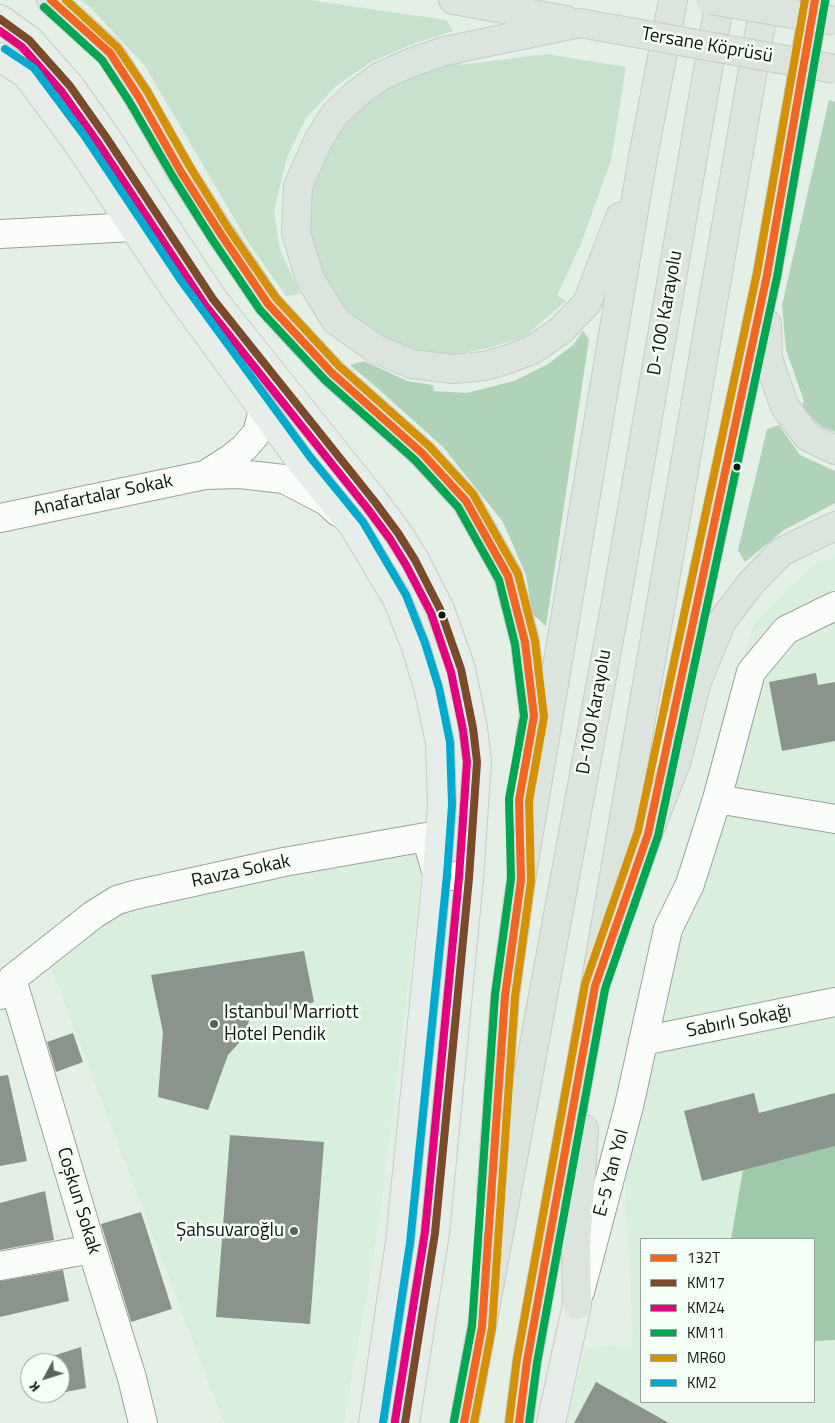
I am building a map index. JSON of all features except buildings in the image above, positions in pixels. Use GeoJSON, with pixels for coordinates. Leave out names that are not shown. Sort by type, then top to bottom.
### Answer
{"type":"FeatureCollection","features":[{"type":"Feature","properties":{"kind":"highway"},"geometry":{"type":"LineString","coordinates":[[51,0],[110,53],[138,96],[220,234],[268,304],[332,373],[422,453],[466,502],[508,576],[525,642],[534,716],[519,800],[521,880]]}},
{"type":"Feature","properties":{"kind":"highway","name":"Tersane Köprüsü"},"geometry":{"type":"LineString","coordinates":[[453,0],[835,69]]}},
{"type":"Feature","properties":{"kind":"highway"},"geometry":{"type":"LineString","coordinates":[[482,1328],[505,996],[521,880],[643,157],[673,0]]}},
{"type":"Feature","properties":{"kind":"highway"},"geometry":{"type":"LineString","coordinates":[[710,0],[835,21]]}},
{"type":"Feature","properties":{"kind":"highway","name":"D-100 Karayolu"},"geometry":{"type":"LineString","coordinates":[[464,1423],[617,596],[720,0]]}},
{"type":"Feature","properties":{"kind":"highway"},"geometry":{"type":"LineString","coordinates":[[519,1423],[528,1361],[595,986],[765,0]]}},
{"type":"Feature","properties":{"kind":"highway"},"geometry":{"type":"LineString","coordinates":[[648,834],[767,275],[815,0]]}},
{"type":"Feature","properties":{"kind":"highway"},"geometry":{"type":"LineString","coordinates":[[580,23],[445,51],[379,77],[355,95],[336,114],[319,139],[298,186],[296,233],[310,279],[336,321],[376,350],[412,364],[453,369],[484,366],[506,360],[532,350],[560,332],[587,304],[643,157]]}},
{"type":"Feature","properties":{"kind":"highway"},"geometry":{"type":"LineString","coordinates":[[767,275],[768,359],[785,407],[808,437],[835,450]]}},
{"type":"Feature","properties":{"kind":"highway"},"geometry":{"type":"LineString","coordinates":[[577,1304],[576,1245],[595,986],[648,834],[677,760],[698,681],[722,621],[752,582],[782,552],[835,526]]}},
{"type":"Feature","properties":{"kind":"main road"},"geometry":{"type":"LineString","coordinates":[[0,19],[30,40],[70,86],[213,299],[398,533],[440,609],[460,669],[473,728],[477,762],[469,878],[435,1233],[404,1423]]}},
{"type":"Feature","properties":{"kind":"main road"},"geometry":{"type":"LineString","coordinates":[[0,57],[26,74],[76,141],[174,288],[302,463],[354,526],[397,599],[416,647],[429,692],[440,742],[442,770],[442,804],[437,874],[400,1242],[373,1423]]}},
{"type":"Feature","properties":{"kind":"main road"},"geometry":{"type":"LineString","coordinates":[[414,1092],[448,1096]]}},
{"type":"Feature","properties":{"kind":"main road"},"geometry":{"type":"LineString","coordinates":[[551,1423],[577,1304]]}},
{"type":"Feature","properties":{"kind":"street"},"geometry":{"type":"LineString","coordinates":[[0,234],[133,227]]}},
{"type":"Feature","properties":{"kind":"street"},"geometry":{"type":"LineString","coordinates":[[205,475],[244,448],[257,433],[263,410]]}},
{"type":"Feature","properties":{"kind":"street"},"geometry":{"type":"LineString","coordinates":[[205,475],[239,474],[284,479],[326,501],[354,526]]}},
{"type":"Feature","properties":{"kind":"street","name":"Anafartalar Sokak"},"geometry":{"type":"LineString","coordinates":[[0,518],[205,475]]}},
{"type":"Feature","properties":{"kind":"street","name":"E-5 Yan Yol"},"geometry":{"type":"LineString","coordinates":[[577,1304],[629,1106],[668,929],[690,884],[717,799],[751,672],[786,630],[835,606]]}},
{"type":"Feature","properties":{"kind":"street"},"geometry":{"type":"LineString","coordinates":[[717,799],[835,819]]}},
{"type":"Feature","properties":{"kind":"street","name":"Ravza Sokak"},"geometry":{"type":"LineString","coordinates":[[6,987],[105,906],[134,895],[284,862],[426,837],[437,874]]}},
{"type":"Feature","properties":{"kind":"street"},"geometry":{"type":"LineString","coordinates":[[437,874],[469,878]]}},
{"type":"Feature","properties":{"kind":"street","name":"Coşkun Sokak"},"geometry":{"type":"LineString","coordinates":[[6,987],[92,1248],[132,1378],[143,1423]]}},
{"type":"Feature","properties":{"kind":"street","name":"Sabırlı Sokağı"},"geometry":{"type":"LineString","coordinates":[[643,1041],[835,1002]]}},
{"type":"Feature","properties":{"kind":"street"},"geometry":{"type":"LineString","coordinates":[[0,1266],[92,1248]]}},
{"type":"Feature","properties":{"kind":"shaded area"},"geometry":{"type":"Polygon","coordinates":[[[80,0],[309,0],[446,20],[453,31],[410,45],[369,63],[336,86],[306,118],[287,157],[274,211],[280,250],[300,294],[286,296],[248,242],[145,66],[89,6],[80,0]]]}},
{"type":"Feature","properties":{"kind":"shaded area"},"geometry":{"type":"Polygon","coordinates":[[[547,54],[626,67],[611,160],[581,244],[557,295],[566,301],[524,337],[492,347],[459,354],[460,357],[412,353],[373,331],[337,302],[317,264],[310,242],[309,218],[312,181],[328,140],[352,109],[397,81],[462,58],[460,65],[547,54]]]}},
{"type":"Feature","properties":{"kind":"shaded area"},"geometry":{"type":"Polygon","coordinates":[[[829,100],[835,102],[835,432],[822,427],[801,408],[804,401],[786,350],[782,305],[829,100]]]}},
{"type":"Feature","properties":{"kind":"shaded area"},"geometry":{"type":"Polygon","coordinates":[[[583,331],[589,339],[546,626],[532,614],[526,575],[503,522],[443,447],[350,365],[364,361],[407,381],[433,385],[434,391],[467,393],[514,381],[548,364],[573,345],[583,331]]]}},
{"type":"Feature","properties":{"kind":"shaded area"},"geometry":{"type":"Polygon","coordinates":[[[779,425],[800,455],[835,471],[835,503],[784,530],[745,562],[738,550],[767,429],[779,425]]]}},
{"type":"Feature","properties":{"kind":"shaded area"},"geometry":{"type":"Polygon","coordinates":[[[835,556],[835,1423],[566,1423],[586,1348],[633,1345],[621,1093],[754,623],[812,566],[835,556]]]}},
{"type":"Feature","properties":{"kind":"shaded area"},"geometry":{"type":"Polygon","coordinates":[[[426,837],[378,1230],[344,1423],[224,1423],[43,946],[109,893],[426,837]]]}},
{"type":"Feature","properties":{"kind":"shaded area"},"geometry":{"type":"Polygon","coordinates":[[[835,1146],[835,1340],[815,1341],[815,1238],[731,1238],[743,1170],[835,1146]]]}},
{"type":"Feature","properties":{"kind":"transit line","name":"132T"},"geometry":{"type":"LineString","coordinates":[[51,0],[110,53],[138,96],[181,172],[268,304],[332,373],[422,453],[466,501],[508,576],[525,642],[534,716],[519,800],[521,880],[505,996],[482,1327],[464,1423]]}},
{"type":"Feature","properties":{"kind":"transit line","name":"MR60"},"geometry":{"type":"LineString","coordinates":[[66,0],[118,48],[147,91],[190,167],[228,228],[276,298],[339,366],[429,446],[473,494],[518,574],[535,641],[544,717],[529,801],[531,881],[515,997],[492,1328],[474,1423]]}},
{"type":"Feature","properties":{"kind":"transit line","name":"MR60"},"geometry":{"type":"LineString","coordinates":[[509,1422],[517,1359],[585,984],[638,831],[757,273],[805,0]]}},
{"type":"Feature","properties":{"kind":"transit line","name":"132T"},"geometry":{"type":"LineString","coordinates":[[519,1423],[527,1361],[595,986],[648,834],[767,275],[815,0]]}},
{"type":"Feature","properties":{"kind":"transit line","name":"KM11"},"geometry":{"type":"LineString","coordinates":[[529,1423],[537,1363],[605,989],[658,836],[777,277],[825,2]]}},
{"type":"Feature","properties":{"kind":"transit line","name":"KM11"},"geometry":{"type":"LineString","coordinates":[[44,7],[102,60],[129,101],[212,239],[260,310],[325,380],[415,460],[458,507],[499,580],[515,644],[524,716],[509,799],[511,879],[495,995],[472,1326],[454,1421]]}},
{"type":"Feature","properties":{"kind":"transit line","name":"KM17"},"geometry":{"type":"LineString","coordinates":[[0,19],[29,40],[70,86],[213,299],[398,533],[415,560],[440,609],[461,669],[473,728],[477,762],[469,878],[435,1233],[405,1423]]}},
{"type":"Feature","properties":{"kind":"transit line","name":"KM24"},"geometry":{"type":"LineString","coordinates":[[0,31],[22,47],[62,92],[205,305],[390,539],[431,613],[451,672],[463,730],[467,762],[459,877],[425,1232],[395,1421]]}},
{"type":"Feature","properties":{"kind":"transit line","name":"KM2"},"geometry":{"type":"LineString","coordinates":[[5,49],[34,68],[84,135],[182,282],[310,457],[363,522],[406,595],[425,643],[439,688],[450,742],[452,805],[447,875],[410,1243],[383,1423]]}},
{"type":"Feature","properties":{"kind":"place","name":"Istanbul Marriott Hotel Pendik"},"geometry":{"type":"Point","coordinates":[214,1024]}},
{"type":"Feature","properties":{"kind":"place","name":"Şahsuvaroğlu"},"geometry":{"type":"Point","coordinates":[294,1231]}}]}
